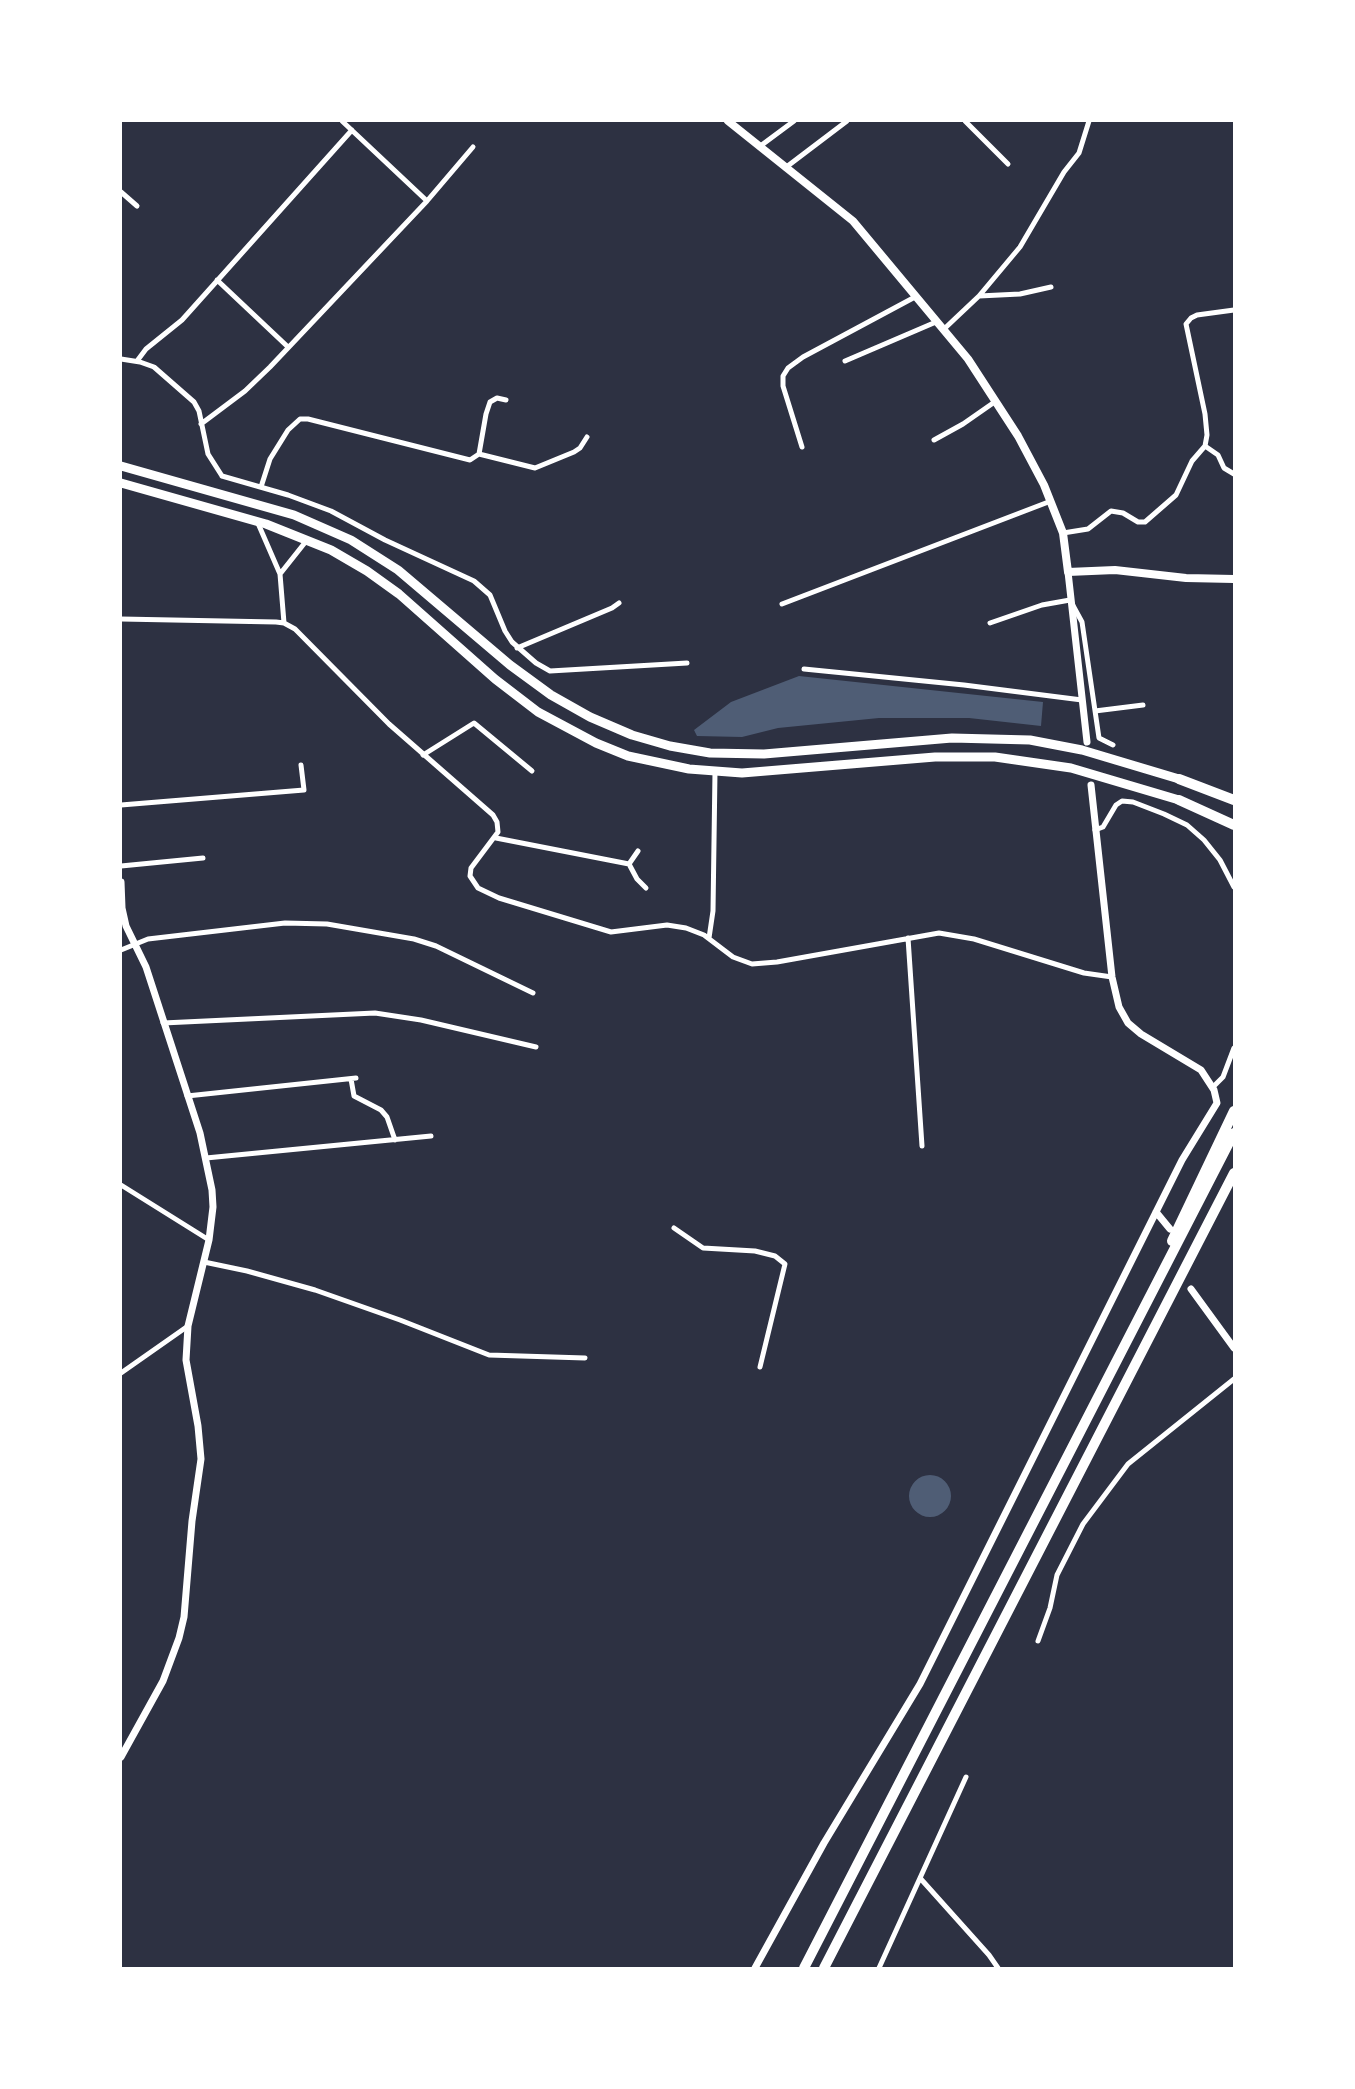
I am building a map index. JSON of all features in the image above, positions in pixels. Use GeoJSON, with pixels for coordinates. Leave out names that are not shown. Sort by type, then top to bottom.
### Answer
{"type":"FeatureCollection","features":[{"type":"Feature","properties":{"kind":"highway"},"geometry":{"type":"LineString","coordinates":[[1179,779],[1234,792]]}},
{"type":"Feature","properties":{"kind":"highway"},"geometry":{"type":"LineString","coordinates":[[1179,779],[1234,800]]}},
{"type":"Feature","properties":{"kind":"highway"},"geometry":{"type":"LineString","coordinates":[[1179,800],[1234,818]]}},
{"type":"Feature","properties":{"kind":"highway"},"geometry":{"type":"LineString","coordinates":[[1179,800],[1234,825]]}},
{"type":"Feature","properties":{"kind":"highway"},"geometry":{"type":"LineString","coordinates":[[1094,1402],[1234,1111]]}},
{"type":"Feature","properties":{"kind":"highway"},"geometry":{"type":"LineString","coordinates":[[804,1968],[1234,1132]]}},
{"type":"Feature","properties":{"kind":"highway"},"geometry":{"type":"LineString","coordinates":[[824,1968],[1234,1173]]}},
{"type":"Feature","properties":{"kind":"main road"},"geometry":{"type":"LineString","coordinates":[[728,121],[853,221],[968,359],[1018,436],[1052,501],[1063,533],[1068,572],[1122,570],[1186,578],[1234,579]]}},
{"type":"Feature","properties":{"kind":"main road"},"geometry":{"type":"LineString","coordinates":[[121,466],[306,520],[359,545],[406,577],[510,665],[551,695],[590,717],[632,735],[670,746],[710,753],[764,754],[951,738],[1018,740],[1057,744],[1179,779]]}},
{"type":"Feature","properties":{"kind":"main road"},"geometry":{"type":"LineString","coordinates":[[121,483],[257,522],[307,540],[354,562],[389,587],[495,679],[550,719],[628,756],[715,772],[778,772],[951,756],[1007,758],[1057,765],[1179,800]]}},
{"type":"Feature","properties":{"kind":"street"},"geometry":{"type":"LineString","coordinates":[[342,121],[427,201]]}},
{"type":"Feature","properties":{"kind":"street"},"geometry":{"type":"LineString","coordinates":[[759,147],[794,121]]}},
{"type":"Feature","properties":{"kind":"street"},"geometry":{"type":"LineString","coordinates":[[785,168],[847,121]]}},
{"type":"Feature","properties":{"kind":"street"},"geometry":{"type":"LineString","coordinates":[[965,121],[1008,164]]}},
{"type":"Feature","properties":{"kind":"street"},"geometry":{"type":"LineString","coordinates":[[943,330],[979,296],[1020,247],[1064,172],[1079,153],[1089,121]]}},
{"type":"Feature","properties":{"kind":"street"},"geometry":{"type":"LineString","coordinates":[[137,361],[146,349],[175,327],[352,130]]}},
{"type":"Feature","properties":{"kind":"street"},"geometry":{"type":"LineString","coordinates":[[201,424],[250,386],[427,201],[473,147]]}},
{"type":"Feature","properties":{"kind":"street"},"geometry":{"type":"LineString","coordinates":[[121,191],[137,206]]}},
{"type":"Feature","properties":{"kind":"street"},"geometry":{"type":"LineString","coordinates":[[217,280],[288,347]]}},
{"type":"Feature","properties":{"kind":"street"},"geometry":{"type":"LineString","coordinates":[[979,296],[1020,294],[1051,287]]}},
{"type":"Feature","properties":{"kind":"street"},"geometry":{"type":"LineString","coordinates":[[802,447],[783,386],[786,370],[803,357],[915,297]]}},
{"type":"Feature","properties":{"kind":"street"},"geometry":{"type":"LineString","coordinates":[[1063,533],[1088,528],[1111,511],[1123,513],[1138,522],[1149,519],[1176,495],[1192,461],[1205,446],[1207,426],[1186,324],[1194,316],[1234,310]]}},
{"type":"Feature","properties":{"kind":"street"},"geometry":{"type":"LineString","coordinates":[[845,361],[936,322]]}},
{"type":"Feature","properties":{"kind":"street"},"geometry":{"type":"LineString","coordinates":[[121,359],[137,361],[160,371],[194,401],[199,411],[208,454],[222,476],[222,494]]}},
{"type":"Feature","properties":{"kind":"street"},"geometry":{"type":"LineString","coordinates":[[261,486],[270,459],[282,439],[292,426],[302,419],[462,459],[474,459],[479,454],[489,405],[495,398],[506,400]]}},
{"type":"Feature","properties":{"kind":"street"},"geometry":{"type":"LineString","coordinates":[[934,440],[963,425],[996,401]]}},
{"type":"Feature","properties":{"kind":"street"},"geometry":{"type":"LineString","coordinates":[[479,454],[535,468],[574,452],[586,438]]}},
{"type":"Feature","properties":{"kind":"street"},"geometry":{"type":"LineString","coordinates":[[1205,446],[1218,455],[1224,468],[1234,474]]}},
{"type":"Feature","properties":{"kind":"street"},"geometry":{"type":"LineString","coordinates":[[222,476],[261,486],[331,511],[384,540],[474,581],[490,596],[505,631],[517,648],[553,672],[687,663]]}},
{"type":"Feature","properties":{"kind":"street"},"geometry":{"type":"LineString","coordinates":[[782,604],[1052,501]]}},
{"type":"Feature","properties":{"kind":"street"},"geometry":{"type":"LineString","coordinates":[[257,522],[280,575],[284,622]]}},
{"type":"Feature","properties":{"kind":"street"},"geometry":{"type":"LineString","coordinates":[[280,575],[307,540]]}},
{"type":"Feature","properties":{"kind":"street"},"geometry":{"type":"LineString","coordinates":[[1068,572],[1087,742]]}},
{"type":"Feature","properties":{"kind":"street"},"geometry":{"type":"LineString","coordinates":[[990,623],[1042,605],[1070,600]]}},
{"type":"Feature","properties":{"kind":"street"},"geometry":{"type":"LineString","coordinates":[[1070,600],[1082,622],[1099,738],[1113,745]]}},
{"type":"Feature","properties":{"kind":"street"},"geometry":{"type":"LineString","coordinates":[[517,648],[619,603]]}},
{"type":"Feature","properties":{"kind":"street"},"geometry":{"type":"LineString","coordinates":[[121,619],[284,622],[295,629],[389,724],[493,816],[498,827],[495,838],[470,872],[474,884],[483,891],[604,931],[624,932],[672,925],[693,930],[739,960],[759,964],[939,933],[958,935],[1084,973],[1112,977]]}},
{"type":"Feature","properties":{"kind":"street"},"geometry":{"type":"LineString","coordinates":[[804,670],[964,685],[1082,700]]}},
{"type":"Feature","properties":{"kind":"street"},"geometry":{"type":"LineString","coordinates":[[1095,711],[1143,705]]}},
{"type":"Feature","properties":{"kind":"street"},"geometry":{"type":"LineString","coordinates":[[423,755],[474,723],[532,771]]}},
{"type":"Feature","properties":{"kind":"street"},"geometry":{"type":"LineString","coordinates":[[121,805],[304,790],[301,765]]}},
{"type":"Feature","properties":{"kind":"street"},"geometry":{"type":"LineString","coordinates":[[709,938],[713,911],[715,772]]}},
{"type":"Feature","properties":{"kind":"street"},"geometry":{"type":"LineString","coordinates":[[755,1968],[824,1843],[920,1684],[1156,1212],[1186,1154],[1217,1103],[1213,1087],[1197,1066],[1150,1041],[1128,1023],[1119,1007],[1112,977],[1091,785]]}},
{"type":"Feature","properties":{"kind":"street"},"geometry":{"type":"LineString","coordinates":[[1096,830],[1103,827],[1116,805],[1122,802],[1133,802],[1164,814],[1188,825],[1203,840],[1220,860],[1234,887]]}},
{"type":"Feature","properties":{"kind":"street"},"geometry":{"type":"LineString","coordinates":[[495,838],[629,864]]}},
{"type":"Feature","properties":{"kind":"street"},"geometry":{"type":"LineString","coordinates":[[629,864],[638,851]]}},
{"type":"Feature","properties":{"kind":"street"},"geometry":{"type":"LineString","coordinates":[[121,866],[203,858]]}},
{"type":"Feature","properties":{"kind":"street"},"geometry":{"type":"LineString","coordinates":[[629,864],[637,879],[646,888]]}},
{"type":"Feature","properties":{"kind":"street"},"geometry":{"type":"LineString","coordinates":[[121,882],[125,920],[146,967],[187,1096],[206,1158],[213,1199],[209,1240],[188,1326],[186,1360],[201,1459],[192,1521],[184,1617],[163,1681],[121,1757]]}},
{"type":"Feature","properties":{"kind":"street"},"geometry":{"type":"LineString","coordinates":[[121,950],[148,939],[285,923],[347,926],[436,946],[533,993]]}},
{"type":"Feature","properties":{"kind":"street"},"geometry":{"type":"LineString","coordinates":[[908,938],[922,1146]]}},
{"type":"Feature","properties":{"kind":"street"},"geometry":{"type":"LineString","coordinates":[[163,1023],[375,1013],[421,1020],[536,1046]]}},
{"type":"Feature","properties":{"kind":"street"},"geometry":{"type":"LineString","coordinates":[[1213,1087],[1223,1077],[1234,1048]]}},
{"type":"Feature","properties":{"kind":"street"},"geometry":{"type":"LineString","coordinates":[[187,1096],[354,1079],[354,1096],[381,1110],[387,1117],[395,1140]]}},
{"type":"Feature","properties":{"kind":"street"},"geometry":{"type":"LineString","coordinates":[[206,1158],[431,1136]]}},
{"type":"Feature","properties":{"kind":"street"},"geometry":{"type":"LineString","coordinates":[[121,1185],[209,1240]]}},
{"type":"Feature","properties":{"kind":"street"},"geometry":{"type":"LineString","coordinates":[[1156,1212],[1170,1229]]}},
{"type":"Feature","properties":{"kind":"street"},"geometry":{"type":"LineString","coordinates":[[674,1227],[702,1248],[755,1251],[775,1256],[785,1264],[760,1367]]}},
{"type":"Feature","properties":{"kind":"street"},"geometry":{"type":"LineString","coordinates":[[204,1262],[247,1270],[315,1290],[489,1355],[585,1358]]}},
{"type":"Feature","properties":{"kind":"street"},"geometry":{"type":"LineString","coordinates":[[1191,1289],[1234,1349]]}},
{"type":"Feature","properties":{"kind":"street"},"geometry":{"type":"LineString","coordinates":[[121,1373],[188,1326]]}},
{"type":"Feature","properties":{"kind":"street"},"geometry":{"type":"LineString","coordinates":[[1038,1641],[1050,1608],[1057,1575],[1083,1524],[1128,1464],[1234,1379]]}},
{"type":"Feature","properties":{"kind":"street"},"geometry":{"type":"LineString","coordinates":[[879,1968],[966,1777]]}},
{"type":"Feature","properties":{"kind":"street"},"geometry":{"type":"LineString","coordinates":[[920,1878],[998,1968]]}},
{"type":"Feature","properties":{"kind":"water"},"geometry":{"type":"Polygon","coordinates":[[[799,676],[1043,702],[1041,726],[969,718],[879,718],[778,728],[742,737],[697,736],[694,730],[731,702],[799,676]]]}},
{"type":"Feature","properties":{"kind":"water"},"geometry":{"type":"Polygon","coordinates":[[[930,1475],[945,1481],[951,1496],[945,1511],[930,1517],[915,1511],[909,1496],[915,1481],[930,1475]]]}}]}
